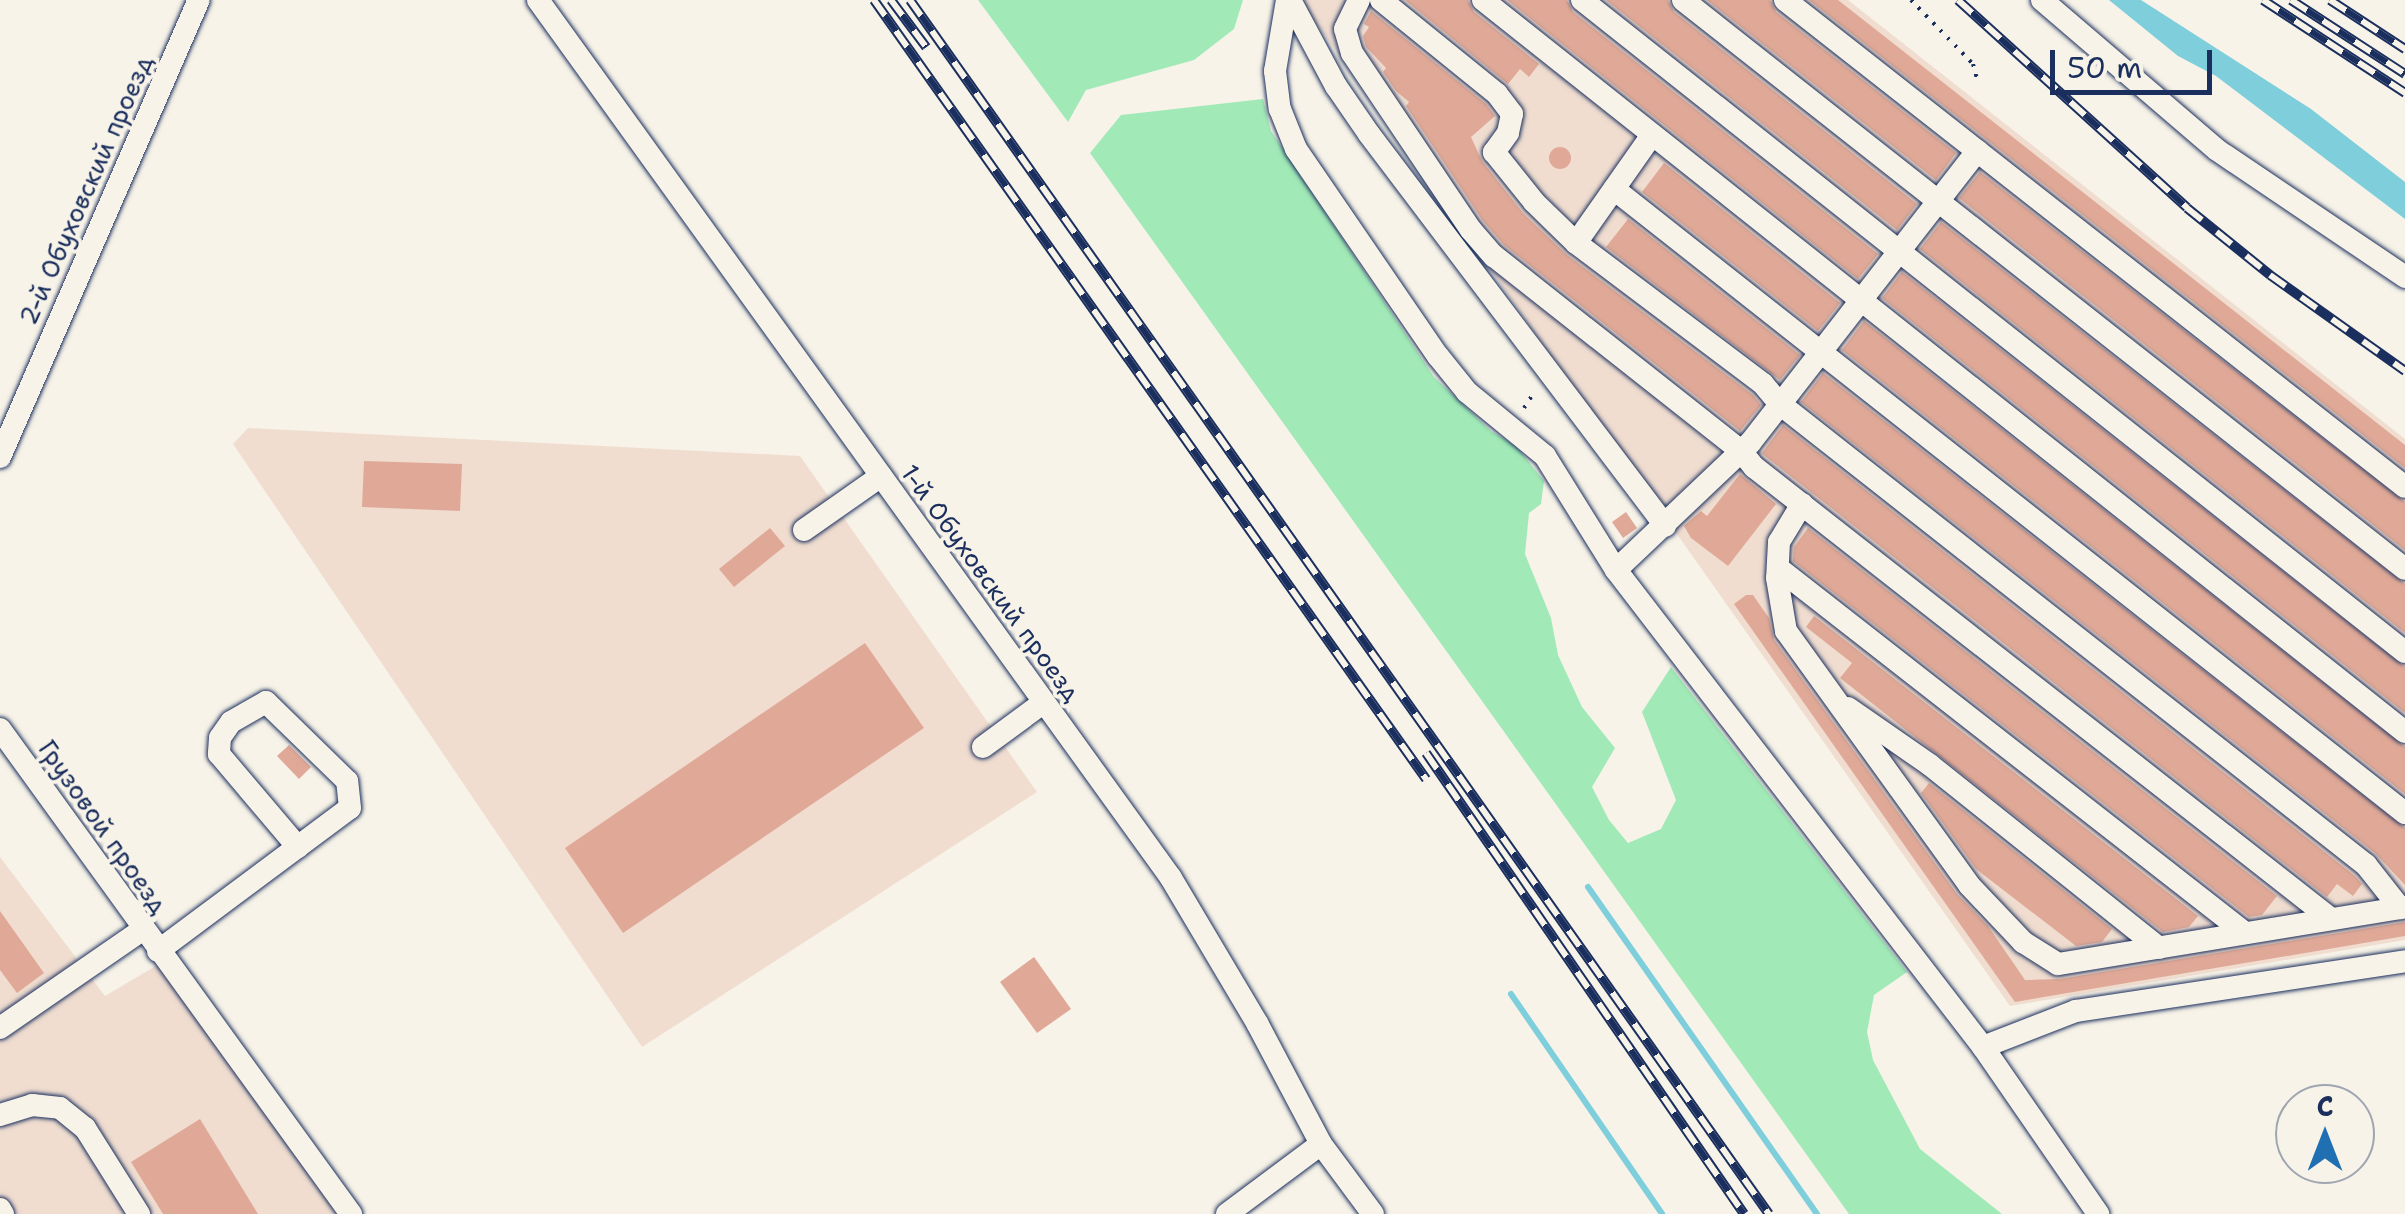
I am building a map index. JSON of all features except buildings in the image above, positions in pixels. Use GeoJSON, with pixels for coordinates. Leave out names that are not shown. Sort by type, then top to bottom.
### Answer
{"type":"FeatureCollection","features":[{"type":"Feature","properties":{"kind":"street","name":"2-й Обуховский проезд"},"geometry":{"type":"LineString","coordinates":[[0,456],[199,0]]}},
{"type":"Feature","properties":{"kind":"street","name":"1-й Обуховский проезд"},"geometry":{"type":"LineString","coordinates":[[538,0],[1171,878],[1257,1023],[1321,1144],[1373,1214]]}},
{"type":"Feature","properties":{"kind":"street"},"geometry":{"type":"LineString","coordinates":[[1289,0],[1336,86],[1370,134],[1666,526]]}},
{"type":"Feature","properties":{"kind":"street"},"geometry":{"type":"LineString","coordinates":[[1289,0],[1275,72],[1280,108],[1296,149],[1467,392],[1545,456],[1616,570],[1982,1047],[2098,1214]]}},
{"type":"Feature","properties":{"kind":"street"},"geometry":{"type":"LineString","coordinates":[[1360,0],[1345,28],[1352,53],[1471,230],[1494,256],[1741,451],[1802,504],[2331,919]]}},
{"type":"Feature","properties":{"kind":"street"},"geometry":{"type":"LineString","coordinates":[[1381,0],[1498,94],[1512,114],[1508,133],[1494,152],[1534,202],[1576,242],[1763,384],[1780,404],[2366,865],[2403,907]]}},
{"type":"Feature","properties":{"kind":"street"},"geometry":{"type":"LineString","coordinates":[[1482,0],[2405,732]]}},
{"type":"Feature","properties":{"kind":"street"},"geometry":{"type":"LineString","coordinates":[[1582,0],[2405,652]]}},
{"type":"Feature","properties":{"kind":"street"},"geometry":{"type":"LineString","coordinates":[[1683,0],[2405,570]]}},
{"type":"Feature","properties":{"kind":"street"},"geometry":{"type":"LineString","coordinates":[[1784,0],[2405,487]]}},
{"type":"Feature","properties":{"kind":"street"},"geometry":{"type":"LineString","coordinates":[[2042,0],[2217,150],[2405,277]]}},
{"type":"Feature","properties":{"kind":"street"},"geometry":{"type":"LineString","coordinates":[[1576,242],[1652,134]]}},
{"type":"Feature","properties":{"kind":"street"},"geometry":{"type":"LineString","coordinates":[[1616,570],[1741,451],[1977,151]]}},
{"type":"Feature","properties":{"kind":"street"},"geometry":{"type":"LineString","coordinates":[[1614,189],[2405,814]]}},
{"type":"Feature","properties":{"kind":"street"},"geometry":{"type":"LineString","coordinates":[[804,530],[880,476]]}},
{"type":"Feature","properties":{"kind":"street"},"geometry":{"type":"LineString","coordinates":[[1802,504],[1779,542],[1778,568],[1786,630],[1968,885],[2022,942],[2058,964],[2403,907]]}},
{"type":"Feature","properties":{"kind":"street"},"geometry":{"type":"LineString","coordinates":[[1778,568],[2245,934]]}},
{"type":"Feature","properties":{"kind":"street"},"geometry":{"type":"LineString","coordinates":[[1833,697],[1930,765],[2159,948]]}},
{"type":"Feature","properties":{"kind":"street"},"geometry":{"type":"LineString","coordinates":[[160,954],[350,808],[353,798],[348,781],[266,702],[231,722],[220,738],[218,754],[298,847]]}},
{"type":"Feature","properties":{"kind":"street"},"geometry":{"type":"LineString","coordinates":[[982,747],[1043,702]]}},
{"type":"Feature","properties":{"kind":"street","name":"Грузовой проезд"},"geometry":{"type":"LineString","coordinates":[[0,729],[142,930],[266,1091],[350,1214]]}},
{"type":"Feature","properties":{"kind":"street"},"geometry":{"type":"LineString","coordinates":[[0,1028],[142,930]]}},
{"type":"Feature","properties":{"kind":"street"},"geometry":{"type":"LineString","coordinates":[[1982,1047],[2076,1011],[2405,961]]}},
{"type":"Feature","properties":{"kind":"street"},"geometry":{"type":"LineString","coordinates":[[0,1115],[32,1105],[60,1108],[85,1128],[139,1214]]}},
{"type":"Feature","properties":{"kind":"street"},"geometry":{"type":"LineString","coordinates":[[1227,1214],[1321,1144]]}},
{"type":"Feature","properties":{"kind":"path"},"geometry":{"type":"LineString","coordinates":[[1911,0],[1973,64],[1978,84]]}},
{"type":"Feature","properties":{"kind":"path"},"geometry":{"type":"LineString","coordinates":[[1512,426],[1549,371]]}},
{"type":"Feature","properties":{"kind":"shaded area"},"geometry":{"type":"Polygon","coordinates":[[[1300,0],[1848,0],[2405,439],[2405,940],[2010,1006],[1300,0]]]}},
{"type":"Feature","properties":{"kind":"shaded area"},"geometry":{"type":"Polygon","coordinates":[[[248,428],[800,456],[1037,792],[642,1047],[233,444],[248,428]]]}},
{"type":"Feature","properties":{"kind":"shaded area"},"geometry":{"type":"Polygon","coordinates":[[[0,857],[105,996],[159,964],[341,1214],[0,1214],[0,857]]]}},
{"type":"Feature","properties":{"kind":"green space"},"geometry":{"type":"Polygon","coordinates":[[[978,0],[1243,0],[1234,29],[1194,60],[1086,90],[1068,122],[978,0]]]}},
{"type":"Feature","properties":{"kind":"green space"},"geometry":{"type":"Polygon","coordinates":[[[1263,99],[1271,131],[1434,377],[1491,431],[1516,446],[1544,481],[1541,504],[1529,513],[1525,554],[1551,618],[1558,655],[1582,707],[1615,748],[1592,787],[1609,820],[1628,843],[1661,829],[1676,800],[1642,712],[1671,667],[1907,972],[1874,995],[1867,1032],[1873,1060],[1920,1149],[2002,1214],[1849,1214],[1090,153],[1121,115],[1263,99]]]}},
{"type":"Feature","properties":{"kind":"water"},"geometry":{"type":"Polygon","coordinates":[[[2109,0],[2141,0],[2311,109],[2405,182],[2405,219],[2216,76],[2178,56],[2109,0]]]}},
{"type":"Feature","properties":{"kind":"waterway"},"geometry":{"type":"LineString","coordinates":[[1588,887],[1817,1214]]}},
{"type":"Feature","properties":{"kind":"waterway"},"geometry":{"type":"LineString","coordinates":[[1511,994],[1662,1214]]}},
{"type":"Feature","properties":{"kind":"railway"},"geometry":{"type":"LineString","coordinates":[[874,0],[1426,779]]}},
{"type":"Feature","properties":{"kind":"railway"},"geometry":{"type":"LineString","coordinates":[[891,0],[926,47]]}},
{"type":"Feature","properties":{"kind":"railway"},"geometry":{"type":"LineString","coordinates":[[910,0],[1769,1214]]}},
{"type":"Feature","properties":{"kind":"railway"},"geometry":{"type":"LineString","coordinates":[[1958,0],[2187,208],[2270,275],[2405,371]]}},
{"type":"Feature","properties":{"kind":"railway"},"geometry":{"type":"LineString","coordinates":[[2263,0],[2405,93]]}},
{"type":"Feature","properties":{"kind":"railway"},"geometry":{"type":"LineString","coordinates":[[2291,0],[2405,74]]}},
{"type":"Feature","properties":{"kind":"railway"},"geometry":{"type":"LineString","coordinates":[[2330,0],[2405,49]]}},
{"type":"Feature","properties":{"kind":"railway"},"geometry":{"type":"LineString","coordinates":[[1426,753],[1744,1214]]}}]}
